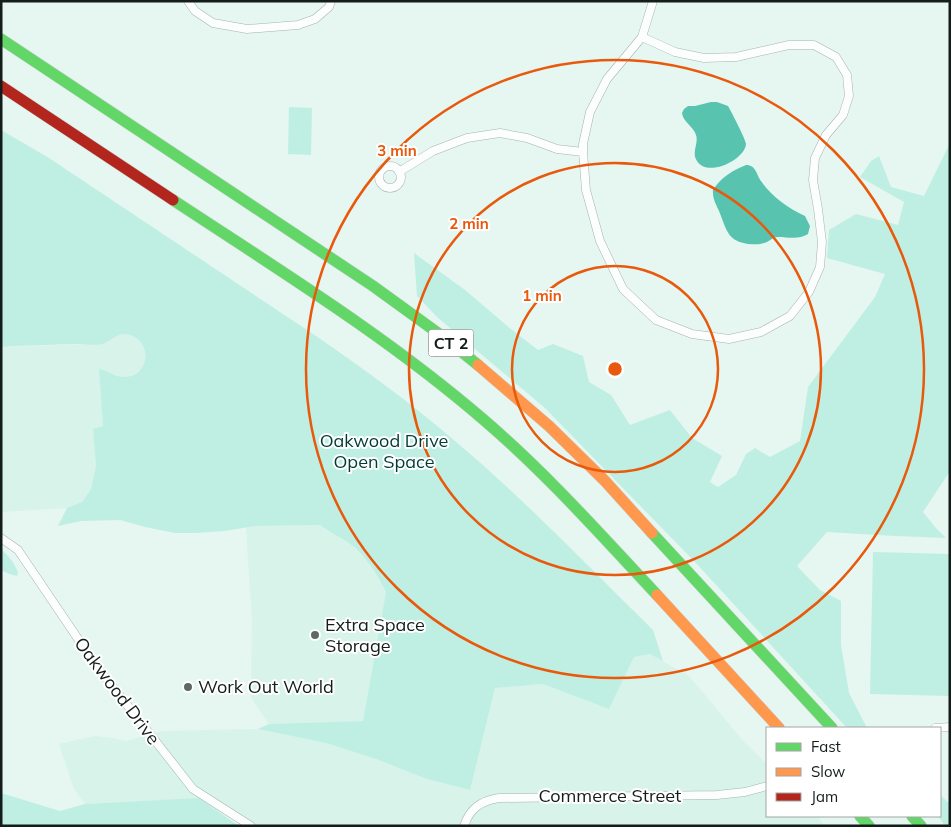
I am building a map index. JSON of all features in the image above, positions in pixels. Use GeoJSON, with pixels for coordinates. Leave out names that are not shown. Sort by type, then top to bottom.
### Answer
{"type":"FeatureCollection","features":[{"type":"Feature","properties":{"kind":"highway","name":"CT 2"},"geometry":{"type":"LineString","coordinates":[[1,38],[373,286],[432,328],[484,370],[549,426],[605,481],[831,727]]}},
{"type":"Feature","properties":{"kind":"highway","name":"CT 2"},"geometry":{"type":"LineString","coordinates":[[1,86],[354,320],[419,368],[462,403],[514,446],[584,516],[778,727]]}},
{"type":"Feature","properties":{"kind":"street"},"geometry":{"type":"LineString","coordinates":[[188,1],[195,11],[213,23],[247,29],[298,25],[315,19],[329,7],[332,1]]}},
{"type":"Feature","properties":{"kind":"street"},"geometry":{"type":"LineString","coordinates":[[642,38],[675,52],[704,58],[736,58],[790,45],[814,45],[836,57],[847,75],[849,96],[843,115],[826,135],[815,158],[812,180],[822,242],[820,267],[809,292],[790,316],[761,332],[729,339],[692,334],[656,320],[623,288],[600,241],[586,190],[583,152],[590,112],[607,79],[642,38],[653,1]]}},
{"type":"Feature","properties":{"kind":"street"},"geometry":{"type":"LineString","coordinates":[[399,172],[433,152],[467,138],[500,134],[527,138],[557,149],[583,152]]}},
{"type":"Feature","properties":{"kind":"street","name":"Oakwood Drive"},"geometry":{"type":"LineString","coordinates":[[1,538],[18,550],[95,664],[192,789],[251,826]]}},
{"type":"Feature","properties":{"kind":"street","name":"Commerce Street"},"geometry":{"type":"LineString","coordinates":[[464,826],[470,813],[478,805],[488,800],[499,798],[717,795],[741,793],[766,786]]}},
{"type":"Feature","properties":{"kind":"shaded area"},"geometry":{"type":"Polygon","coordinates":[[[711,102],[728,106],[746,144],[744,150],[733,161],[725,165],[709,168],[702,166],[695,158],[696,135],[684,119],[682,113],[688,106],[711,102]]]}},
{"type":"Feature","properties":{"kind":"shaded area"},"geometry":{"type":"Polygon","coordinates":[[[746,165],[754,168],[765,187],[775,197],[805,216],[810,226],[808,234],[797,238],[776,237],[760,244],[742,243],[730,235],[714,200],[713,190],[727,175],[746,165]]]}},
{"type":"Feature","properties":{"kind":"shaded area"},"geometry":{"type":"Polygon","coordinates":[[[118,334],[135,336],[145,349],[145,361],[142,368],[133,375],[124,378],[100,369],[103,426],[93,430],[96,466],[91,489],[82,502],[67,508],[1,512],[1,347],[101,344],[118,334]]]}},
{"type":"Feature","properties":{"kind":"shaded area","name":"Extra Space Storage"},"geometry":{"type":"Polygon","coordinates":[[[320,525],[326,531],[338,536],[351,545],[369,563],[386,592],[363,721],[269,724],[251,698],[252,619],[246,528],[256,526],[320,525]]]}},
{"type":"Feature","properties":{"kind":"shaded area"},"geometry":{"type":"Polygon","coordinates":[[[650,654],[689,676],[744,742],[766,763],[766,817],[819,817],[824,826],[251,826],[206,798],[85,804],[74,789],[59,744],[95,736],[126,741],[163,731],[258,729],[326,743],[376,759],[427,779],[469,790],[495,688],[543,684],[609,709],[634,657],[650,654]]]}},
{"type":"Feature","properties":{"kind":"green space"},"geometry":{"type":"Polygon","coordinates":[[[289,107],[312,108],[311,155],[288,154],[289,107]]]}},
{"type":"Feature","properties":{"kind":"green space","name":"Oakwood Drive Open Space"},"geometry":{"type":"Polygon","coordinates":[[[1,130],[49,158],[316,336],[421,413],[506,486],[653,630],[663,661],[650,654],[634,657],[609,709],[543,684],[495,688],[470,790],[427,779],[376,759],[326,743],[258,729],[269,724],[363,721],[386,592],[375,572],[361,554],[346,541],[320,525],[256,526],[196,533],[175,533],[120,520],[81,521],[58,526],[67,508],[82,502],[91,489],[96,466],[93,429],[103,426],[99,369],[117,376],[129,377],[142,368],[145,351],[138,340],[126,334],[119,335],[99,345],[1,347],[1,130]]]}},
{"type":"Feature","properties":{"kind":"green space"},"geometry":{"type":"Polygon","coordinates":[[[950,143],[950,471],[923,512],[946,538],[827,532],[797,566],[820,590],[841,601],[841,645],[849,693],[866,727],[846,727],[695,562],[545,408],[437,317],[417,296],[414,253],[465,290],[538,350],[553,344],[583,356],[589,382],[611,395],[630,425],[670,410],[692,438],[722,456],[710,482],[718,487],[736,475],[746,454],[755,448],[770,457],[800,441],[808,387],[875,297],[885,274],[827,258],[829,230],[856,214],[898,225],[904,202],[860,177],[871,161],[879,156],[891,187],[924,196],[950,143]]]}},
{"type":"Feature","properties":{"kind":"green space"},"geometry":{"type":"Polygon","coordinates":[[[1,549],[15,566],[18,572],[17,576],[1,570],[1,549]]]}},
{"type":"Feature","properties":{"kind":"green space"},"geometry":{"type":"Polygon","coordinates":[[[873,552],[950,554],[950,696],[870,694],[873,552]]]}},
{"type":"Feature","properties":{"kind":"green space"},"geometry":{"type":"Polygon","coordinates":[[[1,793],[60,811],[85,804],[199,798],[239,826],[1,826],[1,793]]]}},
{"type":"Feature","properties":{"kind":"green space"},"geometry":{"type":"Polygon","coordinates":[[[941,796],[950,804],[950,826],[945,826],[939,817],[941,817],[941,796]]]}},
{"type":"Feature","properties":{"kind":"traffic: fast"},"geometry":{"type":"LineString","coordinates":[[1,39],[373,286],[442,336],[478,365]]}},
{"type":"Feature","properties":{"kind":"traffic: fast"},"geometry":{"type":"LineString","coordinates":[[173,200],[293,278],[371,332],[410,360],[484,420],[573,505],[657,595]]}},
{"type":"Feature","properties":{"kind":"traffic: fast"},"geometry":{"type":"LineString","coordinates":[[652,533],[831,727]]}},
{"type":"Feature","properties":{"kind":"traffic: fast"},"geometry":{"type":"LineString","coordinates":[[861,817],[869,826]]}},
{"type":"Feature","properties":{"kind":"traffic: fast"},"geometry":{"type":"LineString","coordinates":[[913,817],[921,826]]}},
{"type":"Feature","properties":{"kind":"traffic: slow"},"geometry":{"type":"LineString","coordinates":[[478,365],[549,426],[605,481],[652,533]]}},
{"type":"Feature","properties":{"kind":"traffic: slow"},"geometry":{"type":"LineString","coordinates":[[657,595],[778,727]]}},
{"type":"Feature","properties":{"kind":"traffic: jam"},"geometry":{"type":"LineString","coordinates":[[1,86],[173,200]]}},
{"type":"Feature","properties":{"kind":"place","name":"Extra Space Storage"},"geometry":{"type":"Point","coordinates":[315,635]}},
{"type":"Feature","properties":{"kind":"place","name":"Work Out World"},"geometry":{"type":"Point","coordinates":[188,687]}}]}
